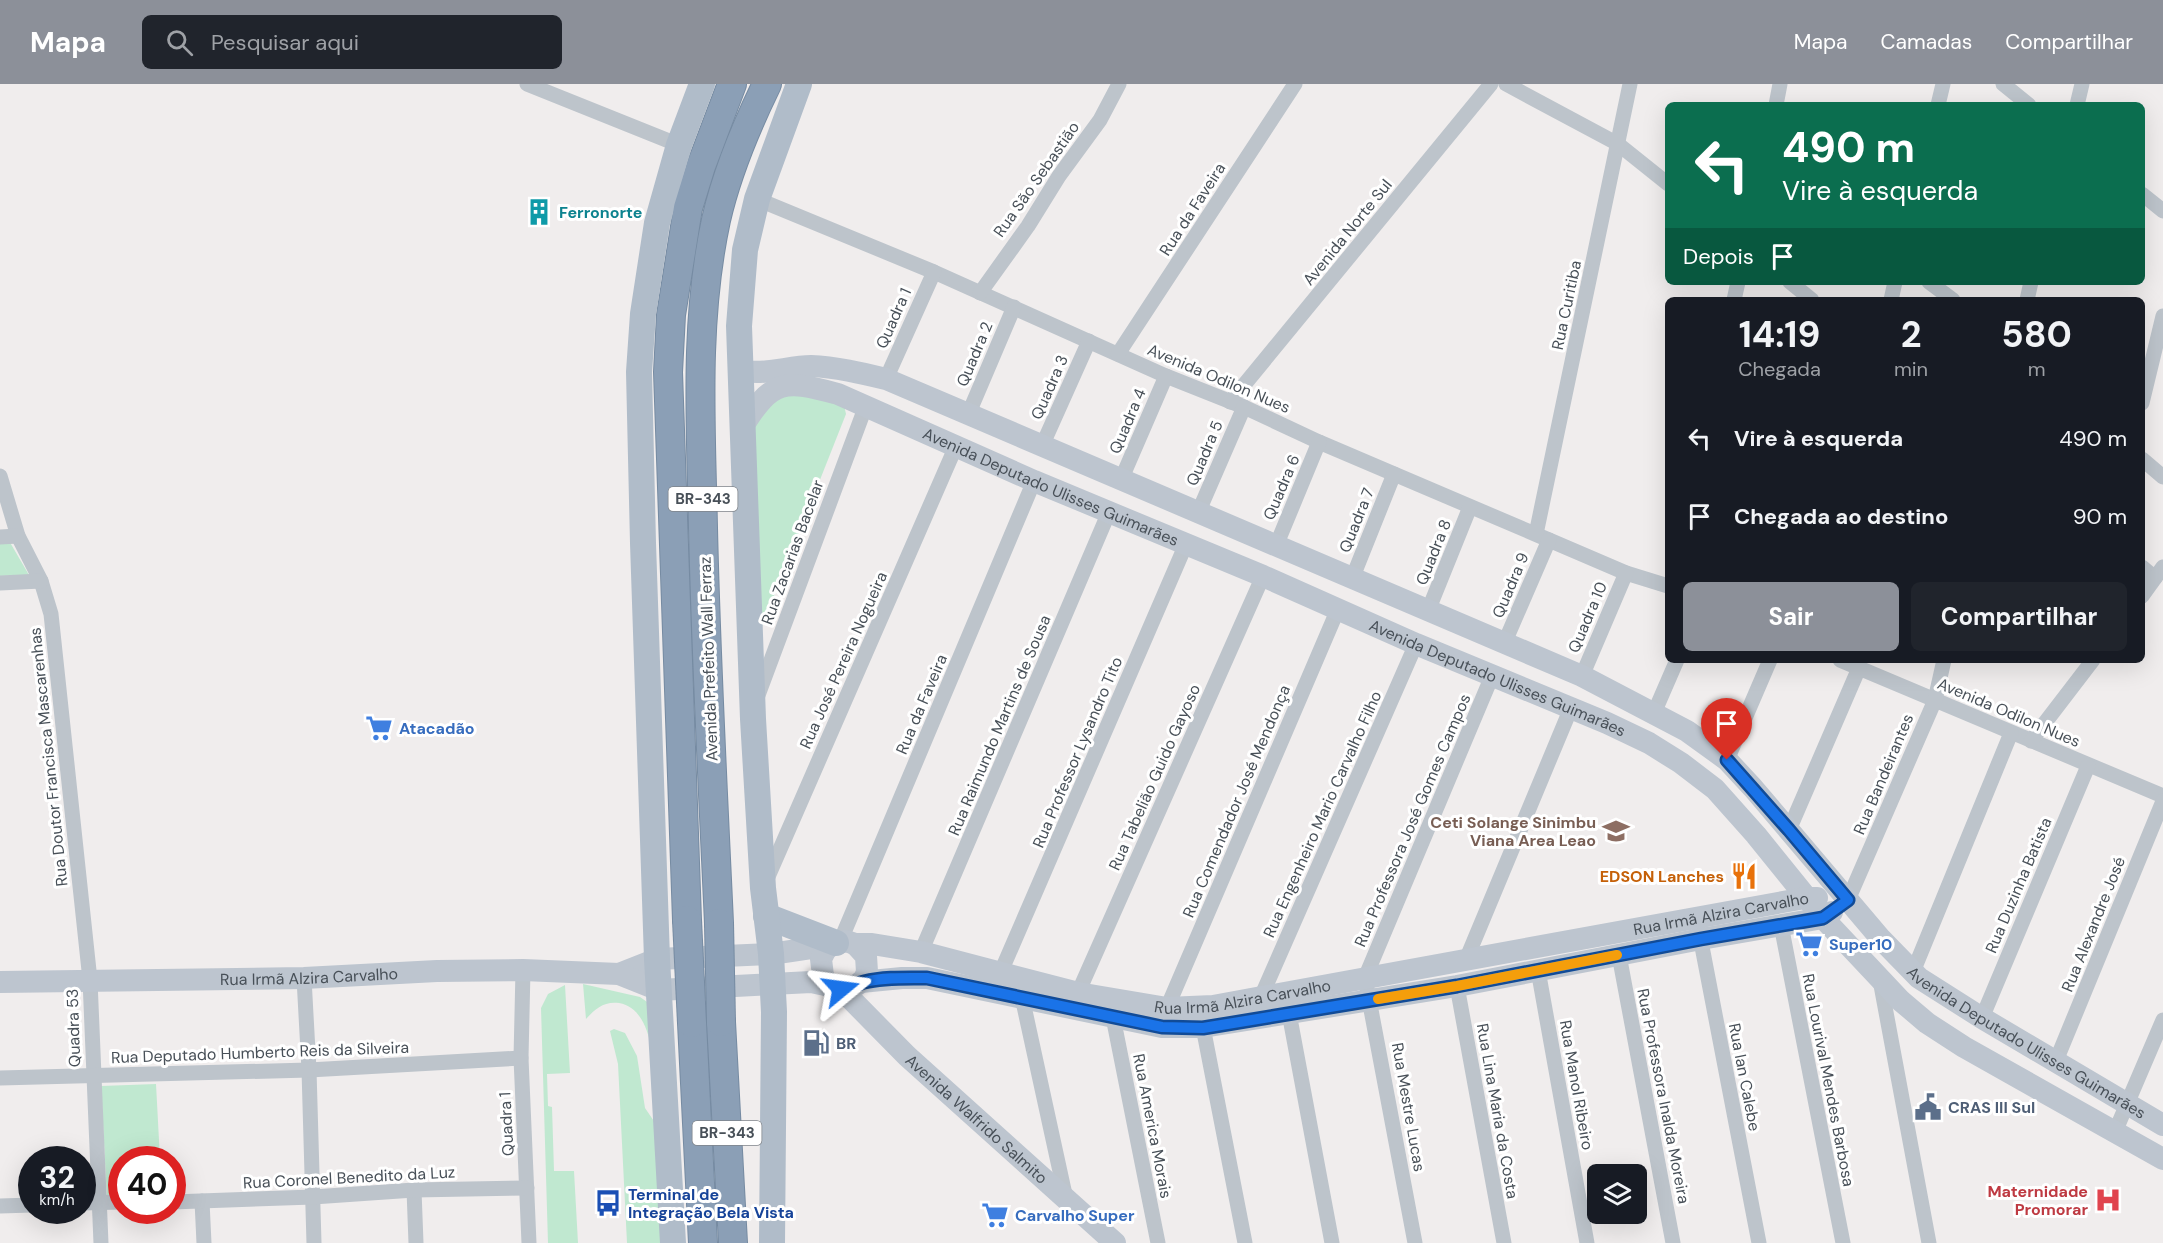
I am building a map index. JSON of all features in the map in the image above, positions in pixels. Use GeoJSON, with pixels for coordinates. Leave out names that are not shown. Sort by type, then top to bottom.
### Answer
{"type":"FeatureCollection","features":[{"type":"Feature","properties":{"kind":"highway","name":"Avenida Prefeito Wall Ferraz"},"geometry":{"type":"LineString","coordinates":[[703,1243],[687,920],[669,394],[670,315],[688,208],[700,166],[732,84]]}},
{"type":"Feature","properties":{"kind":"highway","name":"Avenida Prefeito Wall Ferraz"},"geometry":{"type":"LineString","coordinates":[[733,1243],[704,581],[700,372],[707,272],[717,219],[730,176],[767,84]]}},
{"type":"Feature","properties":{"kind":"main road"},"geometry":{"type":"LineString","coordinates":[[673,1243],[657,959],[639,372],[643,314],[657,223],[679,145],[702,84]]}},
{"type":"Feature","properties":{"kind":"main road"},"geometry":{"type":"LineString","coordinates":[[772,1243],[775,1037],[771,954],[763,888],[753,709],[740,365],[741,292],[745,250],[757,199],[799,84]]}},
{"type":"Feature","properties":{"kind":"main road"},"geometry":{"type":"LineString","coordinates":[[766,916],[841,944]]}},
{"type":"Feature","properties":{"kind":"street"},"geometry":{"type":"LineString","coordinates":[[527,84],[679,145]]}},
{"type":"Feature","properties":{"kind":"street","name":"Rua São Sebastião"},"geometry":{"type":"LineString","coordinates":[[980,293],[1100,120],[1119,84]]}},
{"type":"Feature","properties":{"kind":"street","name":"Rua da Faveira"},"geometry":{"type":"LineString","coordinates":[[1118,354],[1295,84]]}},
{"type":"Feature","properties":{"kind":"street","name":"Avenida Norte Sul"},"geometry":{"type":"LineString","coordinates":[[1237,404],[1491,84]]}},
{"type":"Feature","properties":{"kind":"street"},"geometry":{"type":"LineString","coordinates":[[1506,84],[1618,144],[1665,182]]}},
{"type":"Feature","properties":{"kind":"street","name":"Rua Curitiba"},"geometry":{"type":"LineString","coordinates":[[1542,537],[1630,84]]}},
{"type":"Feature","properties":{"kind":"street"},"geometry":{"type":"LineString","coordinates":[[1777,102],[1780,84]]}},
{"type":"Feature","properties":{"kind":"street"},"geometry":{"type":"LineString","coordinates":[[1939,102],[1943,84]]}},
{"type":"Feature","properties":{"kind":"street"},"geometry":{"type":"LineString","coordinates":[[2002,84],[2025,102]]}},
{"type":"Feature","properties":{"kind":"street"},"geometry":{"type":"LineString","coordinates":[[2078,102],[2082,84]]}},
{"type":"Feature","properties":{"kind":"street"},"geometry":{"type":"LineString","coordinates":[[2145,196],[2163,211]]}},
{"type":"Feature","properties":{"kind":"street","name":"Avenida Odilon Nues"},"geometry":{"type":"LineString","coordinates":[[757,199],[934,272],[1166,376],[1237,404],[1470,507],[1626,573],[1665,585]]}},
{"type":"Feature","properties":{"kind":"street","name":"Quadra 1"},"geometry":{"type":"LineString","coordinates":[[886,380],[934,272]]}},
{"type":"Feature","properties":{"kind":"street"},"geometry":{"type":"LineString","coordinates":[[1794,285],[1808,297]]}},
{"type":"Feature","properties":{"kind":"street"},"geometry":{"type":"LineString","coordinates":[[1933,285],[1949,297]]}},
{"type":"Feature","properties":{"kind":"street","name":"Quadra 2"},"geometry":{"type":"LineString","coordinates":[[968,415],[1014,307]]}},
{"type":"Feature","properties":{"kind":"street"},"geometry":{"type":"LineString","coordinates":[[2145,391],[2163,316]]}},
{"type":"Feature","properties":{"kind":"street","name":"Quadra 3"},"geometry":{"type":"LineString","coordinates":[[1042,446],[1089,341]]}},
{"type":"Feature","properties":{"kind":"street","name":"Avenida Deputado Ulisses Guimarães"},"geometry":{"type":"LineString","coordinates":[[740,365],[745,371],[755,373],[809,366],[852,371],[886,380],[1581,676],[1654,713],[1687,731],[1727,760],[1918,978],[2163,1125]]}},
{"type":"Feature","properties":{"kind":"street"},"geometry":{"type":"LineString","coordinates":[[838,394],[839,385],[852,371]]}},
{"type":"Feature","properties":{"kind":"street","name":"Quadra 4"},"geometry":{"type":"LineString","coordinates":[[1121,480],[1166,376]]}},
{"type":"Feature","properties":{"kind":"street","name":"Avenida Deputado Ulisses Guimarães"},"geometry":{"type":"LineString","coordinates":[[742,428],[770,390],[786,385],[807,386],[838,394],[865,408],[1034,481],[1263,576],[1649,743],[1681,763],[1715,789],[1756,835],[1823,918],[1880,980],[1928,1023],[1964,1047],[2163,1159]]}},
{"type":"Feature","properties":{"kind":"street","name":"Quadra 5"},"geometry":{"type":"LineString","coordinates":[[1198,513],[1237,404]]}},
{"type":"Feature","properties":{"kind":"street","name":"Rua Zacarias Bacelar"},"geometry":{"type":"LineString","coordinates":[[753,709],[865,408]]}},
{"type":"Feature","properties":{"kind":"street","name":"Quadra 6"},"geometry":{"type":"LineString","coordinates":[[1276,546],[1319,442]]}},
{"type":"Feature","properties":{"kind":"street","name":"Rua José Pereira Nogueira"},"geometry":{"type":"LineString","coordinates":[[763,888],[957,446]]}},
{"type":"Feature","properties":{"kind":"street"},"geometry":{"type":"LineString","coordinates":[[2145,462],[2163,477]]}},
{"type":"Feature","properties":{"kind":"street","name":"Quadra 7"},"geometry":{"type":"LineString","coordinates":[[1352,579],[1394,474]]}},
{"type":"Feature","properties":{"kind":"street","name":"Rua Doutor Francisca Mascarenhas"},"geometry":{"type":"LineString","coordinates":[[0,476],[18,536],[41,581],[52,625],[90,980]]}},
{"type":"Feature","properties":{"kind":"street","name":"Rua da Faveira"},"geometry":{"type":"LineString","coordinates":[[841,944],[1034,481]]}},
{"type":"Feature","properties":{"kind":"street","name":"Quadra 8"},"geometry":{"type":"LineString","coordinates":[[1428,611],[1470,507]]}},
{"type":"Feature","properties":{"kind":"street","name":"Rua Raimundo Martins de Sousa"},"geometry":{"type":"LineString","coordinates":[[921,952],[1109,512]]}},
{"type":"Feature","properties":{"kind":"street"},"geometry":{"type":"LineString","coordinates":[[0,537],[18,536]]}},
{"type":"Feature","properties":{"kind":"street","name":"Quadra 9"},"geometry":{"type":"LineString","coordinates":[[1504,644],[1542,537]]}},
{"type":"Feature","properties":{"kind":"street","name":"Rua Professor Lysandro Tito"},"geometry":{"type":"LineString","coordinates":[[1000,974],[1186,544]]}},
{"type":"Feature","properties":{"kind":"street"},"geometry":{"type":"LineString","coordinates":[[2145,567],[2161,570],[2145,592]]}},
{"type":"Feature","properties":{"kind":"street","name":"Quadra 10"},"geometry":{"type":"LineString","coordinates":[[1581,676],[1626,573]]}},
{"type":"Feature","properties":{"kind":"street","name":"Rua Tabelião Guido Gayoso"},"geometry":{"type":"LineString","coordinates":[[1078,993],[1263,576]]}},
{"type":"Feature","properties":{"kind":"street"},"geometry":{"type":"LineString","coordinates":[[0,583],[41,581]]}},
{"type":"Feature","properties":{"kind":"street","name":"Rua Comendador José Mendonça"},"geometry":{"type":"LineString","coordinates":[[1167,1008],[1338,609]]}},
{"type":"Feature","properties":{"kind":"street"},"geometry":{"type":"LineString","coordinates":[[1454,659],[1465,627]]}},
{"type":"Feature","properties":{"kind":"street","name":"Rua Engenheiro Mario Carvalho Filho"},"geometry":{"type":"LineString","coordinates":[[1261,997],[1416,644]]}},
{"type":"Feature","properties":{"kind":"street"},"geometry":{"type":"LineString","coordinates":[[1654,713],[1676,663]]}},
{"type":"Feature","properties":{"kind":"street"},"geometry":{"type":"LineString","coordinates":[[1727,760],[1769,663]]}},
{"type":"Feature","properties":{"kind":"street","name":"Avenida Odilon Nues"},"geometry":{"type":"LineString","coordinates":[[1846,663],[2163,796]]}},
{"type":"Feature","properties":{"kind":"street","name":"Rua Bandeirantes"},"geometry":{"type":"LineString","coordinates":[[1848,900],[1935,700],[1943,663]]}},
{"type":"Feature","properties":{"kind":"street"},"geometry":{"type":"LineString","coordinates":[[2031,741],[2091,663]]}},
{"type":"Feature","properties":{"kind":"street"},"geometry":{"type":"LineString","coordinates":[[1789,830],[1859,669]]}},
{"type":"Feature","properties":{"kind":"street","name":"Rua Professora José Gomes Campos"},"geometry":{"type":"LineString","coordinates":[[1368,989],[1492,676]]}},
{"type":"Feature","properties":{"kind":"street"},"geometry":{"type":"LineString","coordinates":[[1466,960],[1571,708]]}},
{"type":"Feature","properties":{"kind":"street"},"geometry":{"type":"LineString","coordinates":[[1913,972],[2011,733]]}},
{"type":"Feature","properties":{"kind":"street","name":"Rua Duzinha Batista"},"geometry":{"type":"LineString","coordinates":[[1982,1018],[2088,766]]}},
{"type":"Feature","properties":{"kind":"street","name":"Rua Alexandre José"},"geometry":{"type":"LineString","coordinates":[[2056,1061],[2163,801]]}},
{"type":"Feature","properties":{"kind":"street","name":"Rua Irmã Alzira Carvalho"},"geometry":{"type":"LineString","coordinates":[[619,974],[657,959],[771,954],[841,944],[872,944],[921,952],[1078,993],[1167,1008],[1212,1006],[1261,997],[1368,989],[1457,986],[1619,955],[1805,898],[1848,900]]}},
{"type":"Feature","properties":{"kind":"street","name":"Rua Irmã Alzira Carvalho"},"geometry":{"type":"LineString","coordinates":[[0,982],[304,978],[437,971],[523,970],[619,974],[659,990],[811,982],[844,985],[902,978],[927,978],[1162,1027],[1203,1028],[1289,1013],[1466,960],[1699,929],[1781,925],[1823,918],[1848,900]]}},
{"type":"Feature","properties":{"kind":"street","name":"Rua Lourival Mendes Barbosa"},"geometry":{"type":"LineString","coordinates":[[1781,925],[1843,1243]]}},
{"type":"Feature","properties":{"kind":"street","name":"Rua Ian Calebe"},"geometry":{"type":"LineString","coordinates":[[1699,929],[1759,1243]]}},
{"type":"Feature","properties":{"kind":"street"},"geometry":{"type":"LineString","coordinates":[[841,944],[864,952],[868,960],[867,972],[844,985],[823,976],[821,959],[825,951],[841,944]]}},
{"type":"Feature","properties":{"kind":"street","name":"Rua Professora Inalda Moreira"},"geometry":{"type":"LineString","coordinates":[[1619,955],[1673,1243]]}},
{"type":"Feature","properties":{"kind":"street"},"geometry":{"type":"LineString","coordinates":[[521,1059],[523,970]]}},
{"type":"Feature","properties":{"kind":"street","name":"Rua Manol Ribeiro"},"geometry":{"type":"LineString","coordinates":[[1538,970],[1587,1243]]}},
{"type":"Feature","properties":{"kind":"street"},"geometry":{"type":"LineString","coordinates":[[304,978],[314,1243]]}},
{"type":"Feature","properties":{"kind":"street","name":"Quadra 53"},"geometry":{"type":"LineString","coordinates":[[90,980],[101,1243]]}},
{"type":"Feature","properties":{"kind":"street"},"geometry":{"type":"LineString","coordinates":[[1880,980],[1929,1243]]}},
{"type":"Feature","properties":{"kind":"street","name":"Avenida Walfrido Salmito"},"geometry":{"type":"LineString","coordinates":[[844,985],[907,1056],[1115,1243]]}},
{"type":"Feature","properties":{"kind":"street","name":"Rua Lina Maria da Costa"},"geometry":{"type":"LineString","coordinates":[[1457,986],[1504,1243]]}},
{"type":"Feature","properties":{"kind":"street","name":"Rua Mestre Lucas"},"geometry":{"type":"LineString","coordinates":[[1368,989],[1416,1243]]}},
{"type":"Feature","properties":{"kind":"street"},"geometry":{"type":"LineString","coordinates":[[1022,997],[1066,1199]]}},
{"type":"Feature","properties":{"kind":"street"},"geometry":{"type":"LineString","coordinates":[[1289,1013],[1332,1243]]}},
{"type":"Feature","properties":{"kind":"street","name":"Rua America Morais"},"geometry":{"type":"LineString","coordinates":[[1113,1017],[1158,1243]]}},
{"type":"Feature","properties":{"kind":"street"},"geometry":{"type":"LineString","coordinates":[[2115,1132],[2163,1020]]}},
{"type":"Feature","properties":{"kind":"street"},"geometry":{"type":"LineString","coordinates":[[1203,1028],[1245,1243]]}},
{"type":"Feature","properties":{"kind":"street","name":"Quadra 1"},"geometry":{"type":"LineString","coordinates":[[521,1059],[527,1188]]}},
{"type":"Feature","properties":{"kind":"street","name":"Rua Deputado Humberto Reis da Silveira"},"geometry":{"type":"LineString","coordinates":[[0,1078],[309,1070],[521,1059]]}},
{"type":"Feature","properties":{"kind":"street"},"geometry":{"type":"LineString","coordinates":[[527,1188],[529,1243]]}},
{"type":"Feature","properties":{"kind":"street","name":"Rua Coronel Benedito da Luz"},"geometry":{"type":"LineString","coordinates":[[186,1202],[414,1190],[527,1188]]}},
{"type":"Feature","properties":{"kind":"street"},"geometry":{"type":"LineString","coordinates":[[414,1190],[416,1243]]}},
{"type":"Feature","properties":{"kind":"street"},"geometry":{"type":"LineString","coordinates":[[202,1202],[204,1243]]}},
{"type":"Feature","properties":{"kind":"street"},"geometry":{"type":"LineString","coordinates":[[96,1203],[108,1203]]}},
{"type":"Feature","properties":{"kind":"street"},"geometry":{"type":"LineString","coordinates":[[0,1206],[18,1205]]}},
{"type":"Feature","properties":{"kind":"green space"},"geometry":{"type":"Polygon","coordinates":[[[777,392],[843,401],[846,414],[759,634],[753,428],[777,392]]]}},
{"type":"Feature","properties":{"kind":"green space"},"geometry":{"type":"Polygon","coordinates":[[[8,539],[29,575],[0,576],[0,540],[8,539]]]}},
{"type":"Feature","properties":{"kind":"green space"},"geometry":{"type":"Polygon","coordinates":[[[583,984],[640,997],[650,1004],[658,1079],[648,1034],[637,1014],[629,1007],[619,1003],[609,1003],[600,1006],[586,1019],[583,984]]]}},
{"type":"Feature","properties":{"kind":"green space"},"geometry":{"type":"Polygon","coordinates":[[[565,985],[570,1073],[547,1074],[548,1106],[552,1107],[554,1171],[574,1171],[578,1243],[548,1243],[541,1008],[548,994],[565,985]]]}},
{"type":"Feature","properties":{"kind":"green space"},"geometry":{"type":"Polygon","coordinates":[[[614,1029],[625,1033],[637,1056],[645,1108],[660,1130],[666,1243],[627,1243],[618,1064],[610,1031],[614,1029]]]}},
{"type":"Feature","properties":{"kind":"green space"},"geometry":{"type":"Polygon","coordinates":[[[156,1084],[159,1146],[108,1146],[108,1198],[107,1198],[101,1086],[156,1084]]]}},
{"type":"Feature","properties":{"kind":"slow traffic"},"geometry":{"type":"LineString","coordinates":[[1378,999],[1617,955]]}},
{"type":"Feature","properties":{"kind":"place","name":"Ferronorte"},"geometry":{"type":"Point","coordinates":[539,212]}},
{"type":"Feature","properties":{"kind":"place","name":"Atacadão"},"geometry":{"type":"Point","coordinates":[379,728]}},
{"type":"Feature","properties":{"kind":"place","name":"Ceti Solange Sinimbu Viana Area Leao"},"geometry":{"type":"Point","coordinates":[1616,831]}},
{"type":"Feature","properties":{"kind":"place","name":"EDSON Lanches"},"geometry":{"type":"Point","coordinates":[1744,876]}},
{"type":"Feature","properties":{"kind":"place","name":"Super10"},"geometry":{"type":"Point","coordinates":[1809,944]}},
{"type":"Feature","properties":{"kind":"place","name":"BR"},"geometry":{"type":"Point","coordinates":[816,1043]}},
{"type":"Feature","properties":{"kind":"place","name":"CRAS III Sul"},"geometry":{"type":"Point","coordinates":[1928,1107]}},
{"type":"Feature","properties":{"kind":"place","name":"Maternidade Promorar"},"geometry":{"type":"Point","coordinates":[2108,1200]}},
{"type":"Feature","properties":{"kind":"place","name":"Terminal de Integração Bela Vista"},"geometry":{"type":"Point","coordinates":[608,1203]}},
{"type":"Feature","properties":{"kind":"place","name":"Carvalho Super"},"geometry":{"type":"Point","coordinates":[995,1215]}},
{"type":"Feature","properties":{"kind":"route"},"geometry":{"type":"LineString","coordinates":[[841,989],[852,988],[861,982],[927,978],[1162,1027],[1203,1028],[1457,986],[1823,918],[1848,900],[1727,760]]}}]}
